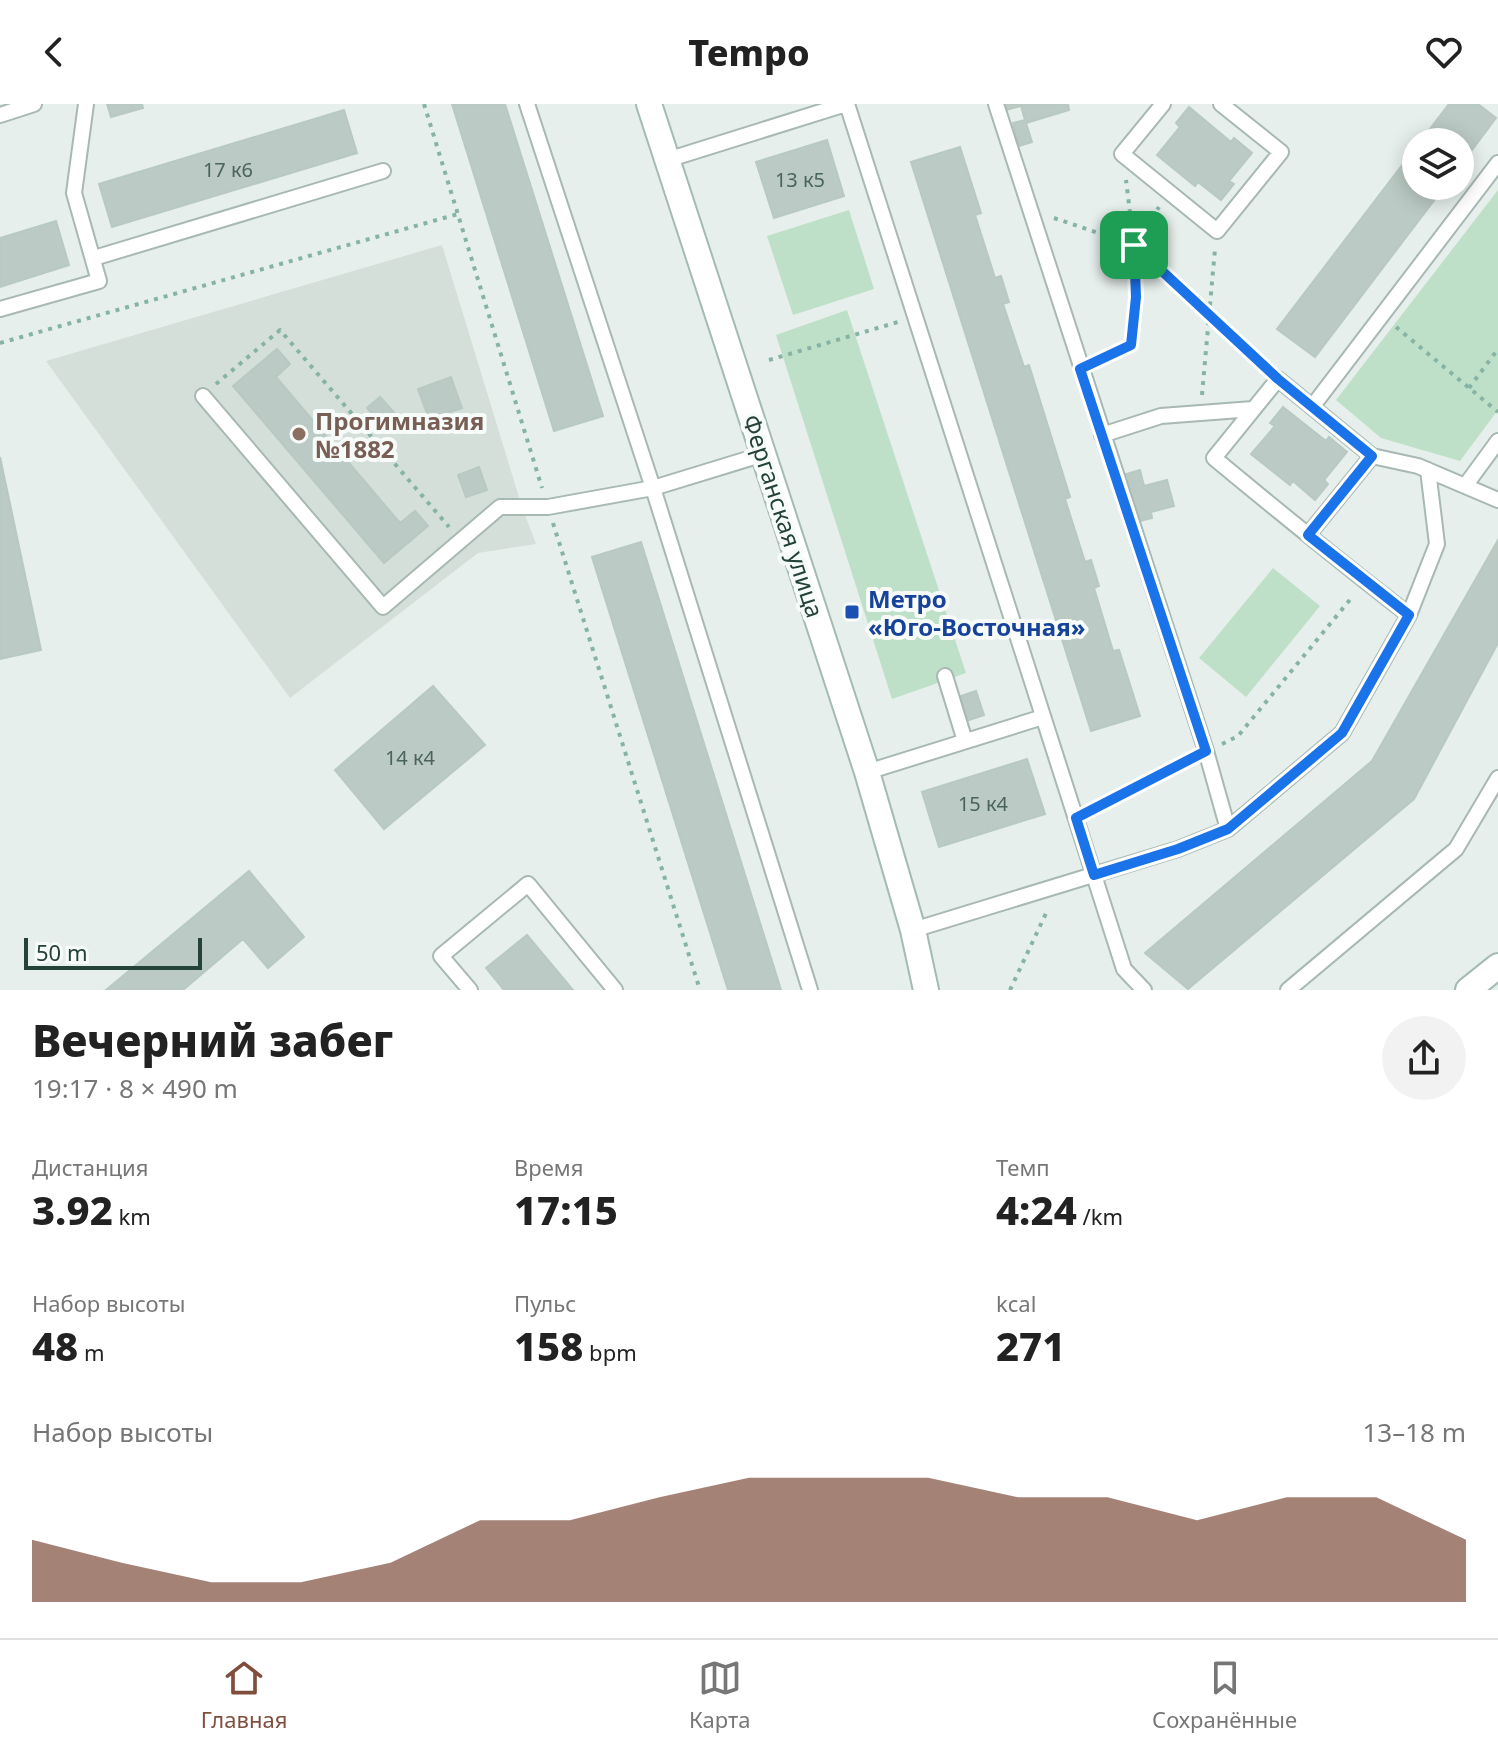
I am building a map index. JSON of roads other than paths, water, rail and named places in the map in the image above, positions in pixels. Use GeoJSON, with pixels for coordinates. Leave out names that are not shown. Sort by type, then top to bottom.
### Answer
{"type":"FeatureCollection","features":[{"type":"Feature","properties":{"kind":"street","name":"Ферганская улица"},"geometry":{"type":"LineString","coordinates":[[649,104],[867,772],[913,930],[926,990]]}},
{"type":"Feature","properties":{"kind":"street","name":"Ферганская улица"},"geometry":{"type":"LineString","coordinates":[[913,930],[939,990]]}},
{"type":"Feature","properties":{"kind":"street"},"geometry":{"type":"LineString","coordinates":[[1468,990],[1498,966]]}},
{"type":"Feature","properties":{"kind":"lane"},"geometry":{"type":"LineString","coordinates":[[0,115],[34,104]]}},
{"type":"Feature","properties":{"kind":"lane"},"geometry":{"type":"LineString","coordinates":[[0,309],[99,281],[74,193],[86,104]]}},
{"type":"Feature","properties":{"kind":"lane"},"geometry":{"type":"LineString","coordinates":[[527,104],[653,488],[810,990]]}},
{"type":"Feature","properties":{"kind":"lane"},"geometry":{"type":"LineString","coordinates":[[667,160],[847,104],[1124,969],[1144,990]]}},
{"type":"Feature","properties":{"kind":"lane"},"geometry":{"type":"LineString","coordinates":[[996,104],[1206,751],[1228,829]]}},
{"type":"Feature","properties":{"kind":"lane"},"geometry":{"type":"LineString","coordinates":[[1163,104],[1122,154],[1217,231],[1281,152],[1221,104]]}},
{"type":"Feature","properties":{"kind":"lane"},"geometry":{"type":"LineString","coordinates":[[1312,407],[1498,163]]}},
{"type":"Feature","properties":{"kind":"lane"},"geometry":{"type":"LineString","coordinates":[[94,258],[383,171]]}},
{"type":"Feature","properties":{"kind":"lane"},"geometry":{"type":"LineString","coordinates":[[1409,615],[1214,458],[1278,379],[1372,456],[1428,470],[1498,500]]}},
{"type":"Feature","properties":{"kind":"lane"},"geometry":{"type":"LineString","coordinates":[[203,396],[383,607],[500,507],[548,507],[653,488],[764,454]]}},
{"type":"Feature","properties":{"kind":"lane"},"geometry":{"type":"LineString","coordinates":[[1102,435],[1161,416],[1253,409]]}},
{"type":"Feature","properties":{"kind":"lane"},"geometry":{"type":"LineString","coordinates":[[1465,486],[1498,441]]}},
{"type":"Feature","properties":{"kind":"lane"},"geometry":{"type":"LineString","coordinates":[[1308,535],[1372,456]]}},
{"type":"Feature","properties":{"kind":"lane"},"geometry":{"type":"LineString","coordinates":[[913,930],[1178,849],[1228,829],[1342,733],[1409,615],[1437,544],[1428,470]]}},
{"type":"Feature","properties":{"kind":"lane"},"geometry":{"type":"LineString","coordinates":[[945,676],[965,741]]}},
{"type":"Feature","properties":{"kind":"lane"},"geometry":{"type":"LineString","coordinates":[[867,772],[1043,717]]}},
{"type":"Feature","properties":{"kind":"lane"},"geometry":{"type":"LineString","coordinates":[[1288,990],[1456,849],[1498,778]]}},
{"type":"Feature","properties":{"kind":"lane"},"geometry":{"type":"LineString","coordinates":[[470,990],[441,956],[528,884],[615,990]]}},
{"type":"Feature","properties":{"kind":"place","name":"Прогимназия №1882"},"geometry":{"type":"Point","coordinates":[299,434]}},
{"type":"Feature","properties":{"kind":"place","name":"Метро «Юго-Восточная»"},"geometry":{"type":"Point","coordinates":[852,612]}}]}
